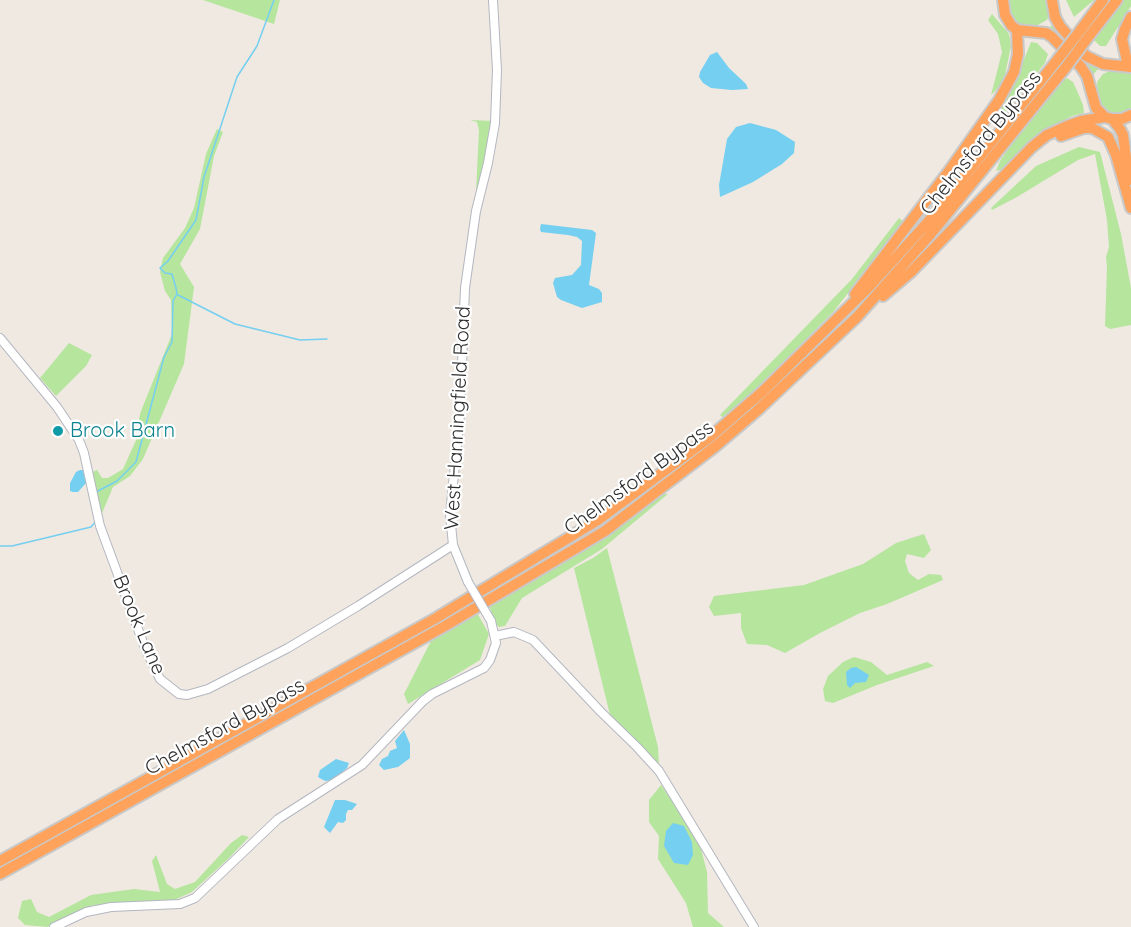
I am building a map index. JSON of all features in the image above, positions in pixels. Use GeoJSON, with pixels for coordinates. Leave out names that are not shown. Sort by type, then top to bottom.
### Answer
{"type":"FeatureCollection","features":[{"type":"Feature","properties":{"kind":"highway"},"geometry":{"type":"LineString","coordinates":[[1003,0],[1007,20],[1017,30],[1046,33],[1081,67],[1087,76],[1096,108],[1120,129],[1123,135],[1131,200]]}},
{"type":"Feature","properties":{"kind":"highway"},"geometry":{"type":"LineString","coordinates":[[1052,0],[1055,17],[1060,27],[1086,56],[1102,64],[1129,66],[1122,39],[1131,17]]}},
{"type":"Feature","properties":{"kind":"highway","name":"Chelmsford Bypass"},"geometry":{"type":"LineString","coordinates":[[1083,36],[1103,0]]}},
{"type":"Feature","properties":{"kind":"highway","name":"Chelmsford Bypass"},"geometry":{"type":"LineString","coordinates":[[0,874],[445,626],[605,531],[716,446],[857,317],[986,168],[1083,36],[1117,0]]}},
{"type":"Feature","properties":{"kind":"highway"},"geometry":{"type":"LineString","coordinates":[[835,321],[949,171],[999,100],[1014,72],[1018,54],[1017,30]]}},
{"type":"Feature","properties":{"kind":"highway","name":"Chelmsford Bypass"},"geometry":{"type":"LineString","coordinates":[[0,861],[436,618],[598,520],[709,438],[762,392],[835,321],[927,223],[1062,63]]}},
{"type":"Feature","properties":{"kind":"highway"},"geometry":{"type":"LineString","coordinates":[[857,317],[911,272],[1032,147],[1047,135],[1081,121],[1131,115]]}},
{"type":"Feature","properties":{"kind":"highway"},"geometry":{"type":"LineString","coordinates":[[1005,177],[1055,138],[1084,128],[1092,128],[1108,137],[1113,145],[1131,208]]}},
{"type":"Feature","properties":{"kind":"street","name":"West Hanningfield Road"},"geometry":{"type":"LineString","coordinates":[[493,0],[497,70],[495,123],[476,211],[465,288],[460,415],[450,514],[453,545],[468,582],[491,621],[495,636]]}},
{"type":"Feature","properties":{"kind":"street","name":"Brook Lane"},"geometry":{"type":"LineString","coordinates":[[0,338],[57,407],[79,440],[100,526],[145,648],[160,680],[179,694],[187,695],[208,689],[288,648],[453,545]]}},
{"type":"Feature","properties":{"kind":"street"},"geometry":{"type":"LineString","coordinates":[[54,927],[86,912],[111,907],[180,904],[195,898],[278,819],[362,765],[423,701],[432,694],[484,668],[494,650],[495,636],[514,632],[533,640],[592,704],[659,771],[754,927]]}},
{"type":"Feature","properties":{"kind":"green space"},"geometry":{"type":"Polygon","coordinates":[[[203,0],[280,0],[274,24],[203,0]]]}},
{"type":"Feature","properties":{"kind":"green space"},"geometry":{"type":"Polygon","coordinates":[[[1010,0],[1047,0],[1049,14],[1047,20],[1034,27],[1023,27],[1014,22],[1009,13],[1010,0]]]}},
{"type":"Feature","properties":{"kind":"green space"},"geometry":{"type":"Polygon","coordinates":[[[1066,0],[1094,0],[1074,17],[1066,0]]]}},
{"type":"Feature","properties":{"kind":"green space"},"geometry":{"type":"Polygon","coordinates":[[[1123,0],[1131,0],[1131,6],[1106,46],[1100,46],[1094,40],[1123,0]]]}},
{"type":"Feature","properties":{"kind":"green space"},"geometry":{"type":"Polygon","coordinates":[[[992,14],[1009,34],[1011,46],[1005,75],[991,95],[1002,52],[998,34],[988,20],[992,14]]]}},
{"type":"Feature","properties":{"kind":"green space"},"geometry":{"type":"Polygon","coordinates":[[[1054,23],[1100,67],[1091,77],[1047,30],[1054,23]]]}},
{"type":"Feature","properties":{"kind":"green space"},"geometry":{"type":"Polygon","coordinates":[[[1031,42],[1037,43],[1048,54],[1045,63],[999,120],[996,116],[1017,77],[1031,42]]]}},
{"type":"Feature","properties":{"kind":"green space"},"geometry":{"type":"Polygon","coordinates":[[[1112,70],[1126,71],[1131,74],[1131,110],[1122,114],[1111,113],[1098,101],[1097,82],[1103,74],[1112,70]]]}},
{"type":"Feature","properties":{"kind":"green space"},"geometry":{"type":"Polygon","coordinates":[[[1067,78],[1073,82],[1084,113],[1072,116],[1049,128],[1003,169],[996,171],[1016,138],[1060,83],[1067,78]]]}},
{"type":"Feature","properties":{"kind":"green space"},"geometry":{"type":"Polygon","coordinates":[[[470,120],[493,121],[482,178],[476,192],[479,130],[477,122],[470,120]]]}},
{"type":"Feature","properties":{"kind":"green space"},"geometry":{"type":"Polygon","coordinates":[[[217,129],[223,132],[214,156],[200,229],[180,264],[194,287],[184,364],[143,459],[130,476],[113,487],[100,518],[90,473],[97,470],[102,478],[108,478],[123,469],[142,427],[139,419],[141,411],[172,334],[171,300],[165,291],[160,272],[163,258],[185,228],[194,208],[206,154],[217,129]]]}},
{"type":"Feature","properties":{"kind":"green space"},"geometry":{"type":"Polygon","coordinates":[[[1079,147],[1100,152],[1121,234],[1131,288],[1131,325],[1110,329],[1105,326],[1106,257],[1109,247],[1107,220],[1095,154],[1078,160],[1017,197],[992,210],[991,208],[1036,166],[1079,147]]]}},
{"type":"Feature","properties":{"kind":"green space"},"geometry":{"type":"Polygon","coordinates":[[[899,218],[904,222],[834,311],[760,386],[722,417],[720,415],[852,279],[899,218]]]}},
{"type":"Feature","properties":{"kind":"green space"},"geometry":{"type":"Polygon","coordinates":[[[69,343],[92,355],[86,366],[56,396],[40,378],[69,343]]]}},
{"type":"Feature","properties":{"kind":"green space"},"geometry":{"type":"Polygon","coordinates":[[[660,494],[668,494],[602,549],[522,598],[505,626],[499,627],[494,622],[489,604],[660,494]]]}},
{"type":"Feature","properties":{"kind":"green space"},"geometry":{"type":"Polygon","coordinates":[[[924,534],[931,550],[924,558],[907,554],[905,561],[909,573],[918,580],[929,574],[941,575],[943,580],[860,613],[785,653],[767,645],[747,644],[741,628],[741,613],[714,616],[709,607],[714,596],[804,585],[863,564],[896,543],[924,534]]]}},
{"type":"Feature","properties":{"kind":"green space"},"geometry":{"type":"Polygon","coordinates":[[[607,548],[658,747],[659,766],[645,756],[610,715],[574,568],[607,548]]]}},
{"type":"Feature","properties":{"kind":"green space"},"geometry":{"type":"Polygon","coordinates":[[[476,611],[489,634],[480,660],[408,704],[404,694],[434,635],[476,611]]]}},
{"type":"Feature","properties":{"kind":"green space"},"geometry":{"type":"Polygon","coordinates":[[[854,657],[871,662],[887,675],[927,662],[934,666],[833,703],[825,701],[823,689],[828,676],[843,662],[854,657]]]}},
{"type":"Feature","properties":{"kind":"green space"},"geometry":{"type":"Polygon","coordinates":[[[661,785],[699,841],[707,872],[708,913],[724,927],[693,927],[686,903],[658,859],[659,836],[649,822],[649,800],[661,785]]]}},
{"type":"Feature","properties":{"kind":"green space"},"geometry":{"type":"Polygon","coordinates":[[[242,835],[249,837],[228,859],[192,892],[170,902],[93,905],[48,927],[25,925],[18,918],[22,901],[31,899],[37,912],[49,917],[91,895],[134,889],[160,892],[152,861],[156,855],[167,884],[175,889],[195,882],[231,843],[242,835]]]}},
{"type":"Feature","properties":{"kind":"water"},"geometry":{"type":"Polygon","coordinates":[[[717,52],[748,89],[711,88],[703,83],[699,77],[700,72],[710,55],[717,52]]]}},
{"type":"Feature","properties":{"kind":"water"},"geometry":{"type":"Polygon","coordinates":[[[750,123],[776,130],[795,142],[794,153],[782,164],[753,182],[720,197],[719,185],[727,139],[736,127],[750,123]]]}},
{"type":"Feature","properties":{"kind":"water"},"geometry":{"type":"Polygon","coordinates":[[[541,224],[592,230],[596,233],[589,285],[599,289],[602,293],[602,302],[582,308],[557,297],[553,283],[555,278],[572,275],[581,265],[582,241],[568,235],[541,232],[541,224]]]}},
{"type":"Feature","properties":{"kind":"water"},"geometry":{"type":"Polygon","coordinates":[[[83,470],[86,483],[78,492],[70,491],[70,483],[76,472],[83,470]]]}},
{"type":"Feature","properties":{"kind":"water"},"geometry":{"type":"Polygon","coordinates":[[[856,667],[869,675],[866,682],[855,683],[850,688],[847,685],[846,672],[856,667]]]}},
{"type":"Feature","properties":{"kind":"water"},"geometry":{"type":"Polygon","coordinates":[[[404,730],[410,744],[410,758],[398,767],[384,770],[379,765],[382,759],[397,748],[395,741],[404,730]]]}},
{"type":"Feature","properties":{"kind":"water"},"geometry":{"type":"Polygon","coordinates":[[[336,759],[349,763],[347,768],[333,780],[325,781],[318,777],[320,770],[336,759]]]}},
{"type":"Feature","properties":{"kind":"water"},"geometry":{"type":"Polygon","coordinates":[[[335,800],[357,804],[352,810],[348,810],[346,820],[343,823],[338,822],[330,833],[324,827],[335,800]]]}},
{"type":"Feature","properties":{"kind":"water"},"geometry":{"type":"Polygon","coordinates":[[[673,823],[684,826],[692,842],[693,855],[688,865],[674,863],[664,846],[666,831],[673,823]]]}},
{"type":"Feature","properties":{"kind":"waterway"},"geometry":{"type":"LineString","coordinates":[[96,492],[117,481],[136,462],[164,357],[172,342],[173,301],[177,294],[172,274],[165,273],[160,268],[168,261],[196,220],[204,177],[237,77],[257,46],[274,0]]}},
{"type":"Feature","properties":{"kind":"waterway"},"geometry":{"type":"LineString","coordinates":[[178,295],[235,324],[300,340],[327,339]]}},
{"type":"Feature","properties":{"kind":"waterway"},"geometry":{"type":"LineString","coordinates":[[0,546],[12,546],[91,527],[96,521]]}},
{"type":"Feature","properties":{"kind":"place","name":"Brook Barn"},"geometry":{"type":"Point","coordinates":[58,431]}}]}
